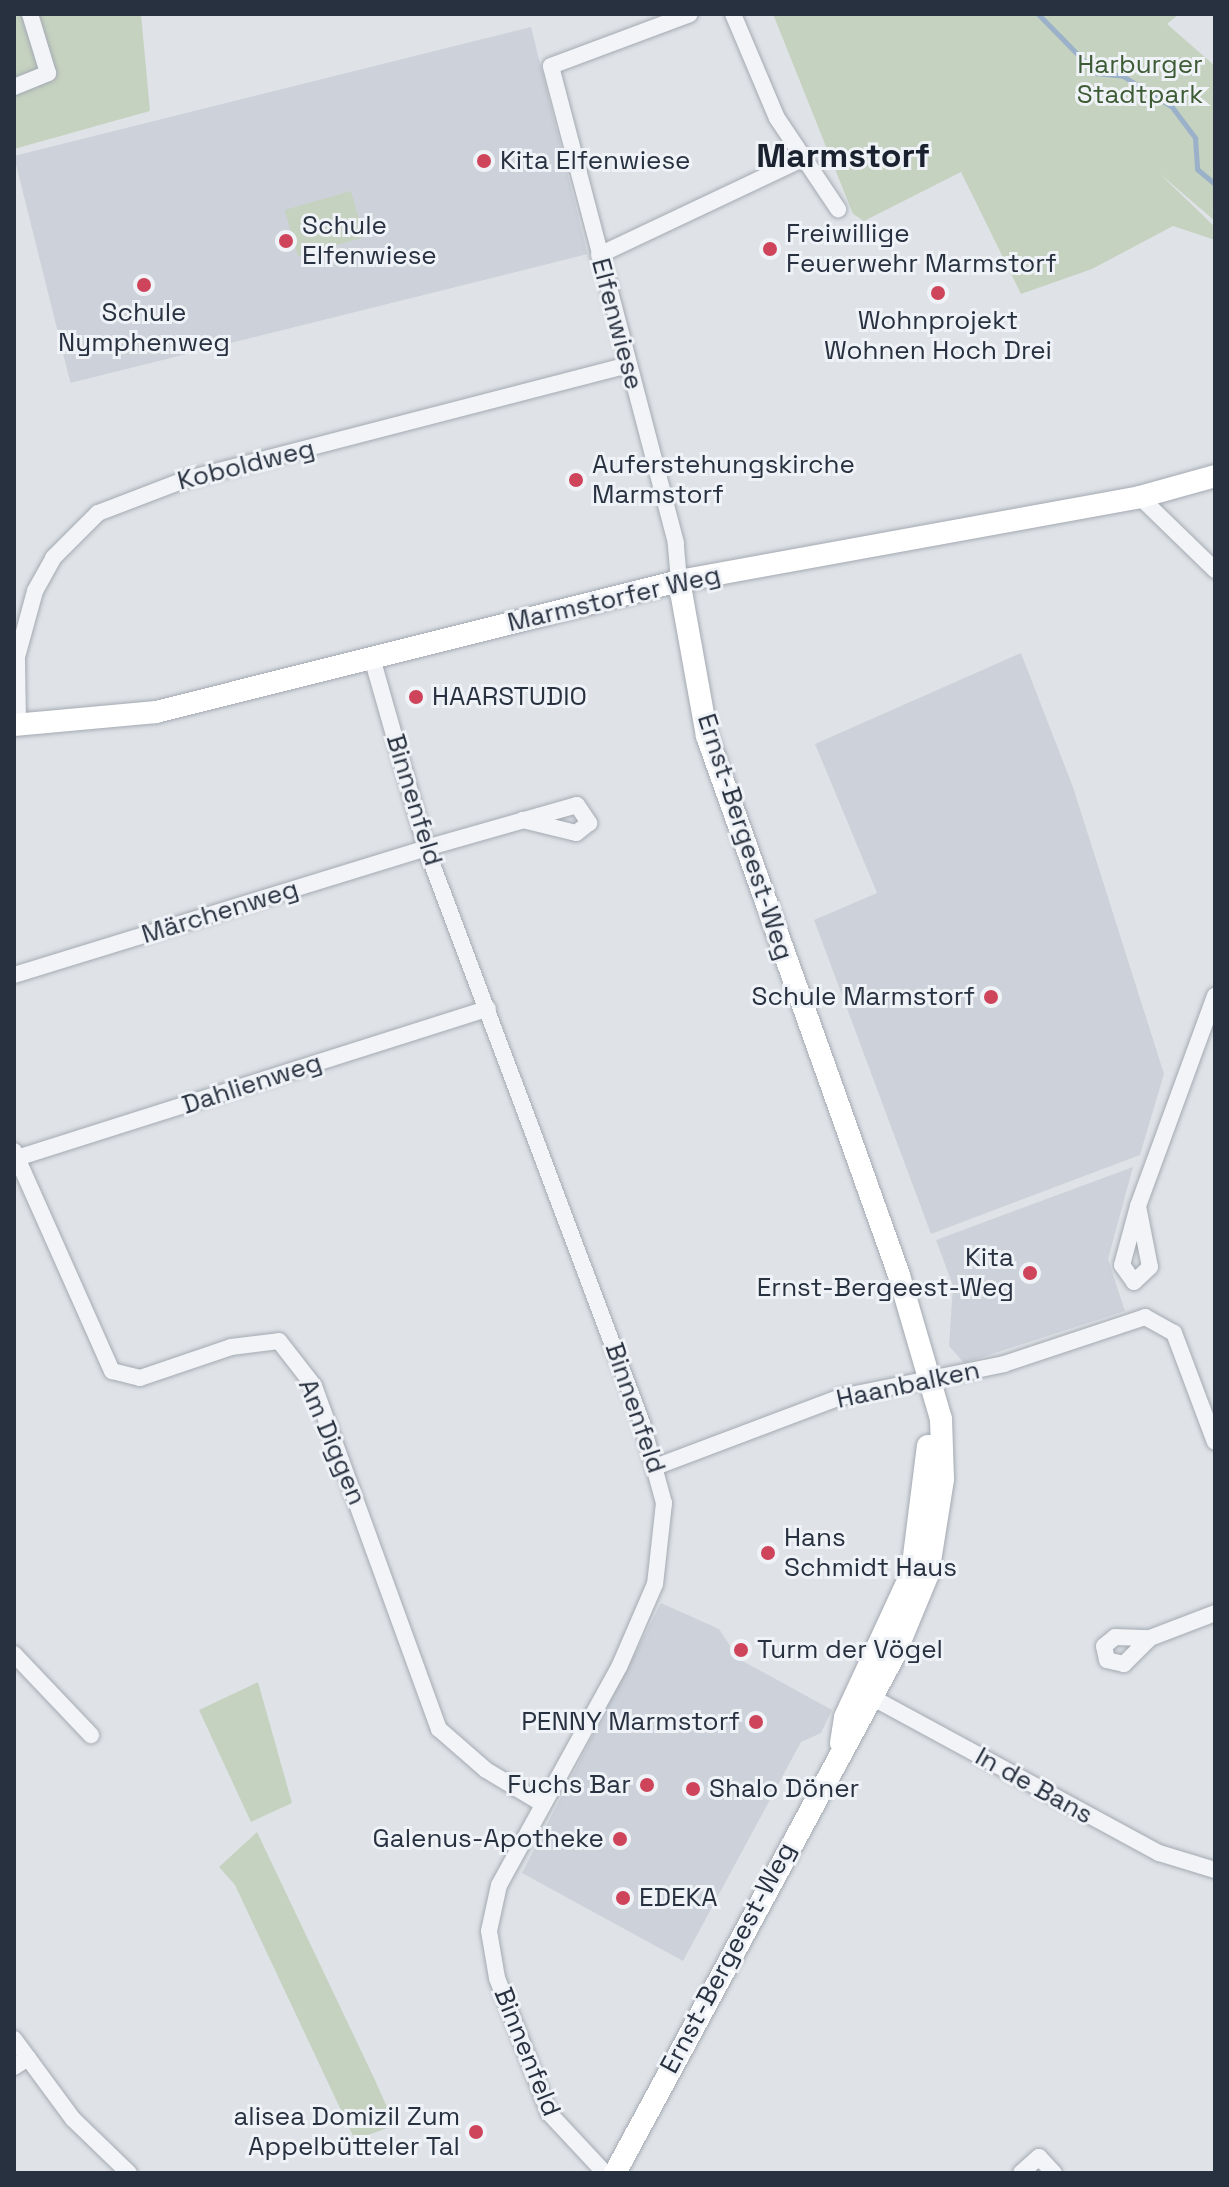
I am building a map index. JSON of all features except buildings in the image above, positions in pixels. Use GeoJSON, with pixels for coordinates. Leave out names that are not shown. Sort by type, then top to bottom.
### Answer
{"type":"FeatureCollection","features":[{"type":"Feature","properties":{"kind":"street"},"geometry":{"type":"LineString","coordinates":[[14,87],[48,73],[30,14]]}},
{"type":"Feature","properties":{"kind":"street","name":"Elfenwiese"},"geometry":{"type":"LineString","coordinates":[[679,581],[679,558],[551,66],[690,14]]}},
{"type":"Feature","properties":{"kind":"street"},"geometry":{"type":"LineString","coordinates":[[733,14],[756,76],[802,159],[838,209]]}},
{"type":"Feature","properties":{"kind":"street"},"geometry":{"type":"LineString","coordinates":[[599,255],[802,159]]}},
{"type":"Feature","properties":{"kind":"street","name":"Koboldweg"},"geometry":{"type":"LineString","coordinates":[[16,724],[17,657],[35,591],[53,558],[98,513],[184,480],[628,365]]}},
{"type":"Feature","properties":{"kind":"street","name":"Marmstorfer Weg"},"geometry":{"type":"LineString","coordinates":[[16,724],[156,712],[679,581],[1140,497],[1215,476]]}},
{"type":"Feature","properties":{"kind":"street"},"geometry":{"type":"LineString","coordinates":[[1140,497],[1215,570]]}},
{"type":"Feature","properties":{"kind":"street","name":"Ernst-Bergeest-Weg"},"geometry":{"type":"LineString","coordinates":[[615,2173],[866,1694],[920,1598],[935,1546],[944,1459],[941,1419],[933,1407],[929,1381],[896,1266],[707,736],[679,581]]}},
{"type":"Feature","properties":{"kind":"street","name":"Binnenfeld"},"geometry":{"type":"LineString","coordinates":[[372,658],[426,848],[658,1466],[664,1513],[655,1584],[619,1667],[541,1803],[492,1908],[491,1956],[549,2113],[605,2173]]}},
{"type":"Feature","properties":{"kind":"street","name":"Märchenweg"},"geometry":{"type":"LineString","coordinates":[[14,975],[523,820]]}},
{"type":"Feature","properties":{"kind":"street"},"geometry":{"type":"LineString","coordinates":[[1138,1206],[1215,996]]}},
{"type":"Feature","properties":{"kind":"street","name":"Dahlienweg"},"geometry":{"type":"LineString","coordinates":[[15,1155],[488,1009]]}},
{"type":"Feature","properties":{"kind":"street","name":"Am Diggen"},"geometry":{"type":"LineString","coordinates":[[15,1155],[112,1371],[140,1378],[231,1347],[279,1341],[314,1386],[439,1729],[486,1770],[541,1803]]}},
{"type":"Feature","properties":{"kind":"street","name":"Haanbalken"},"geometry":{"type":"LineString","coordinates":[[658,1466],[841,1397],[1027,1358],[1140,1318],[1161,1320],[1178,1339],[1215,1442]]}},
{"type":"Feature","properties":{"kind":"street"},"geometry":{"type":"LineString","coordinates":[[1150,1638],[1215,1613]]}},
{"type":"Feature","properties":{"kind":"street"},"geometry":{"type":"LineString","coordinates":[[14,1654],[91,1735]]}},
{"type":"Feature","properties":{"kind":"street","name":"In de Bans"},"geometry":{"type":"LineString","coordinates":[[866,1694],[1159,1853],[1215,1870]]}},
{"type":"Feature","properties":{"kind":"street"},"geometry":{"type":"LineString","coordinates":[[14,2039],[21,2062],[73,2119],[129,2173]]}},
{"type":"Feature","properties":{"kind":"street"},"geometry":{"type":"LineString","coordinates":[[1021,2173],[1039,2157],[1054,2173]]}},
{"type":"Feature","properties":{"kind":"shaded area"},"geometry":{"type":"Polygon","coordinates":[[[531,27],[588,254],[70,383],[14,156],[531,27]]]}},
{"type":"Feature","properties":{"kind":"shaded area","name":"Schule Marmstorf"},"geometry":{"type":"Polygon","coordinates":[[[1021,653],[1073,787],[1164,1074],[1140,1155],[931,1234],[814,920],[877,893],[815,744],[1021,653]]]}},
{"type":"Feature","properties":{"kind":"shaded area","name":"Kita Ernst-Bergeest-Weg"},"geometry":{"type":"Polygon","coordinates":[[[1133,1167],[1108,1259],[1125,1311],[964,1363],[949,1346],[953,1286],[936,1240],[1133,1167]]]}},
{"type":"Feature","properties":{"kind":"shaded area"},"geometry":{"type":"Polygon","coordinates":[[[661,1603],[719,1629],[739,1659],[832,1710],[821,1733],[801,1742],[683,1961],[522,1873],[661,1603]]]}},
{"type":"Feature","properties":{"kind":"green space"},"geometry":{"type":"Polygon","coordinates":[[[14,14],[141,14],[150,111],[14,149],[14,14]]]}},
{"type":"Feature","properties":{"kind":"green space","name":"Harburger Stadtpark"},"geometry":{"type":"Polygon","coordinates":[[[773,14],[1179,14],[1167,24],[1215,66],[1215,221],[1159,173],[1215,227],[1215,240],[1173,226],[1092,269],[1021,294],[961,172],[864,221],[853,214],[773,14]]]}},
{"type":"Feature","properties":{"kind":"green space"},"geometry":{"type":"Polygon","coordinates":[[[351,191],[364,237],[298,256],[285,210],[351,191]]]}},
{"type":"Feature","properties":{"kind":"green space"},"geometry":{"type":"Polygon","coordinates":[[[258,1682],[292,1803],[251,1822],[199,1710],[258,1682]]]}},
{"type":"Feature","properties":{"kind":"green space"},"geometry":{"type":"Polygon","coordinates":[[[257,1832],[395,2125],[355,2140],[235,1885],[219,1867],[257,1832]]]}},
{"type":"Feature","properties":{"kind":"waterway"},"geometry":{"type":"LineString","coordinates":[[1038,14],[1096,73],[1123,76],[1172,107],[1195,138],[1197,169],[1215,184]]}},
{"type":"Feature","properties":{"kind":"place","name":"Kita Elfenwiese"},"geometry":{"type":"Point","coordinates":[484,161]}},
{"type":"Feature","properties":{"kind":"place","name":"Schule Elfenwiese"},"geometry":{"type":"Point","coordinates":[286,241]}},
{"type":"Feature","properties":{"kind":"place","name":"Freiwillige Feuerwehr Marmstorf"},"geometry":{"type":"Point","coordinates":[770,249]}},
{"type":"Feature","properties":{"kind":"place","name":"Schule Nymphenweg"},"geometry":{"type":"Point","coordinates":[144,285]}},
{"type":"Feature","properties":{"kind":"place","name":"Wohnprojekt Wohnen Hoch Drei"},"geometry":{"type":"Point","coordinates":[938,293]}},
{"type":"Feature","properties":{"kind":"place","name":"Auferstehungskirche Marmstorf"},"geometry":{"type":"Point","coordinates":[576,480]}},
{"type":"Feature","properties":{"kind":"place","name":"HAARSTUDIO"},"geometry":{"type":"Point","coordinates":[416,697]}},
{"type":"Feature","properties":{"kind":"place","name":"Schule Marmstorf"},"geometry":{"type":"Point","coordinates":[991,997]}},
{"type":"Feature","properties":{"kind":"place","name":"Kita Ernst-Bergeest-Weg"},"geometry":{"type":"Point","coordinates":[1030,1273]}},
{"type":"Feature","properties":{"kind":"place","name":"Hans Schmidt Haus"},"geometry":{"type":"Point","coordinates":[768,1553]}},
{"type":"Feature","properties":{"kind":"place","name":"Turm der Vögel"},"geometry":{"type":"Point","coordinates":[741,1650]}},
{"type":"Feature","properties":{"kind":"place","name":"PENNY Marmstorf"},"geometry":{"type":"Point","coordinates":[756,1722]}},
{"type":"Feature","properties":{"kind":"place","name":"Fuchs Bar"},"geometry":{"type":"Point","coordinates":[647,1785]}},
{"type":"Feature","properties":{"kind":"place","name":"Shalo Döner"},"geometry":{"type":"Point","coordinates":[693,1789]}},
{"type":"Feature","properties":{"kind":"place","name":"Galenus-Apotheke"},"geometry":{"type":"Point","coordinates":[620,1839]}},
{"type":"Feature","properties":{"kind":"place","name":"EDEKA"},"geometry":{"type":"Point","coordinates":[623,1898]}},
{"type":"Feature","properties":{"kind":"place","name":"alisea Domizil Zum Appelbütteler Tal"},"geometry":{"type":"Point","coordinates":[476,2132]}},
{"type":"Feature","properties":{"kind":"district","name":"Marmstorf"},"geometry":{"type":"Point","coordinates":[843,156]}}]}
